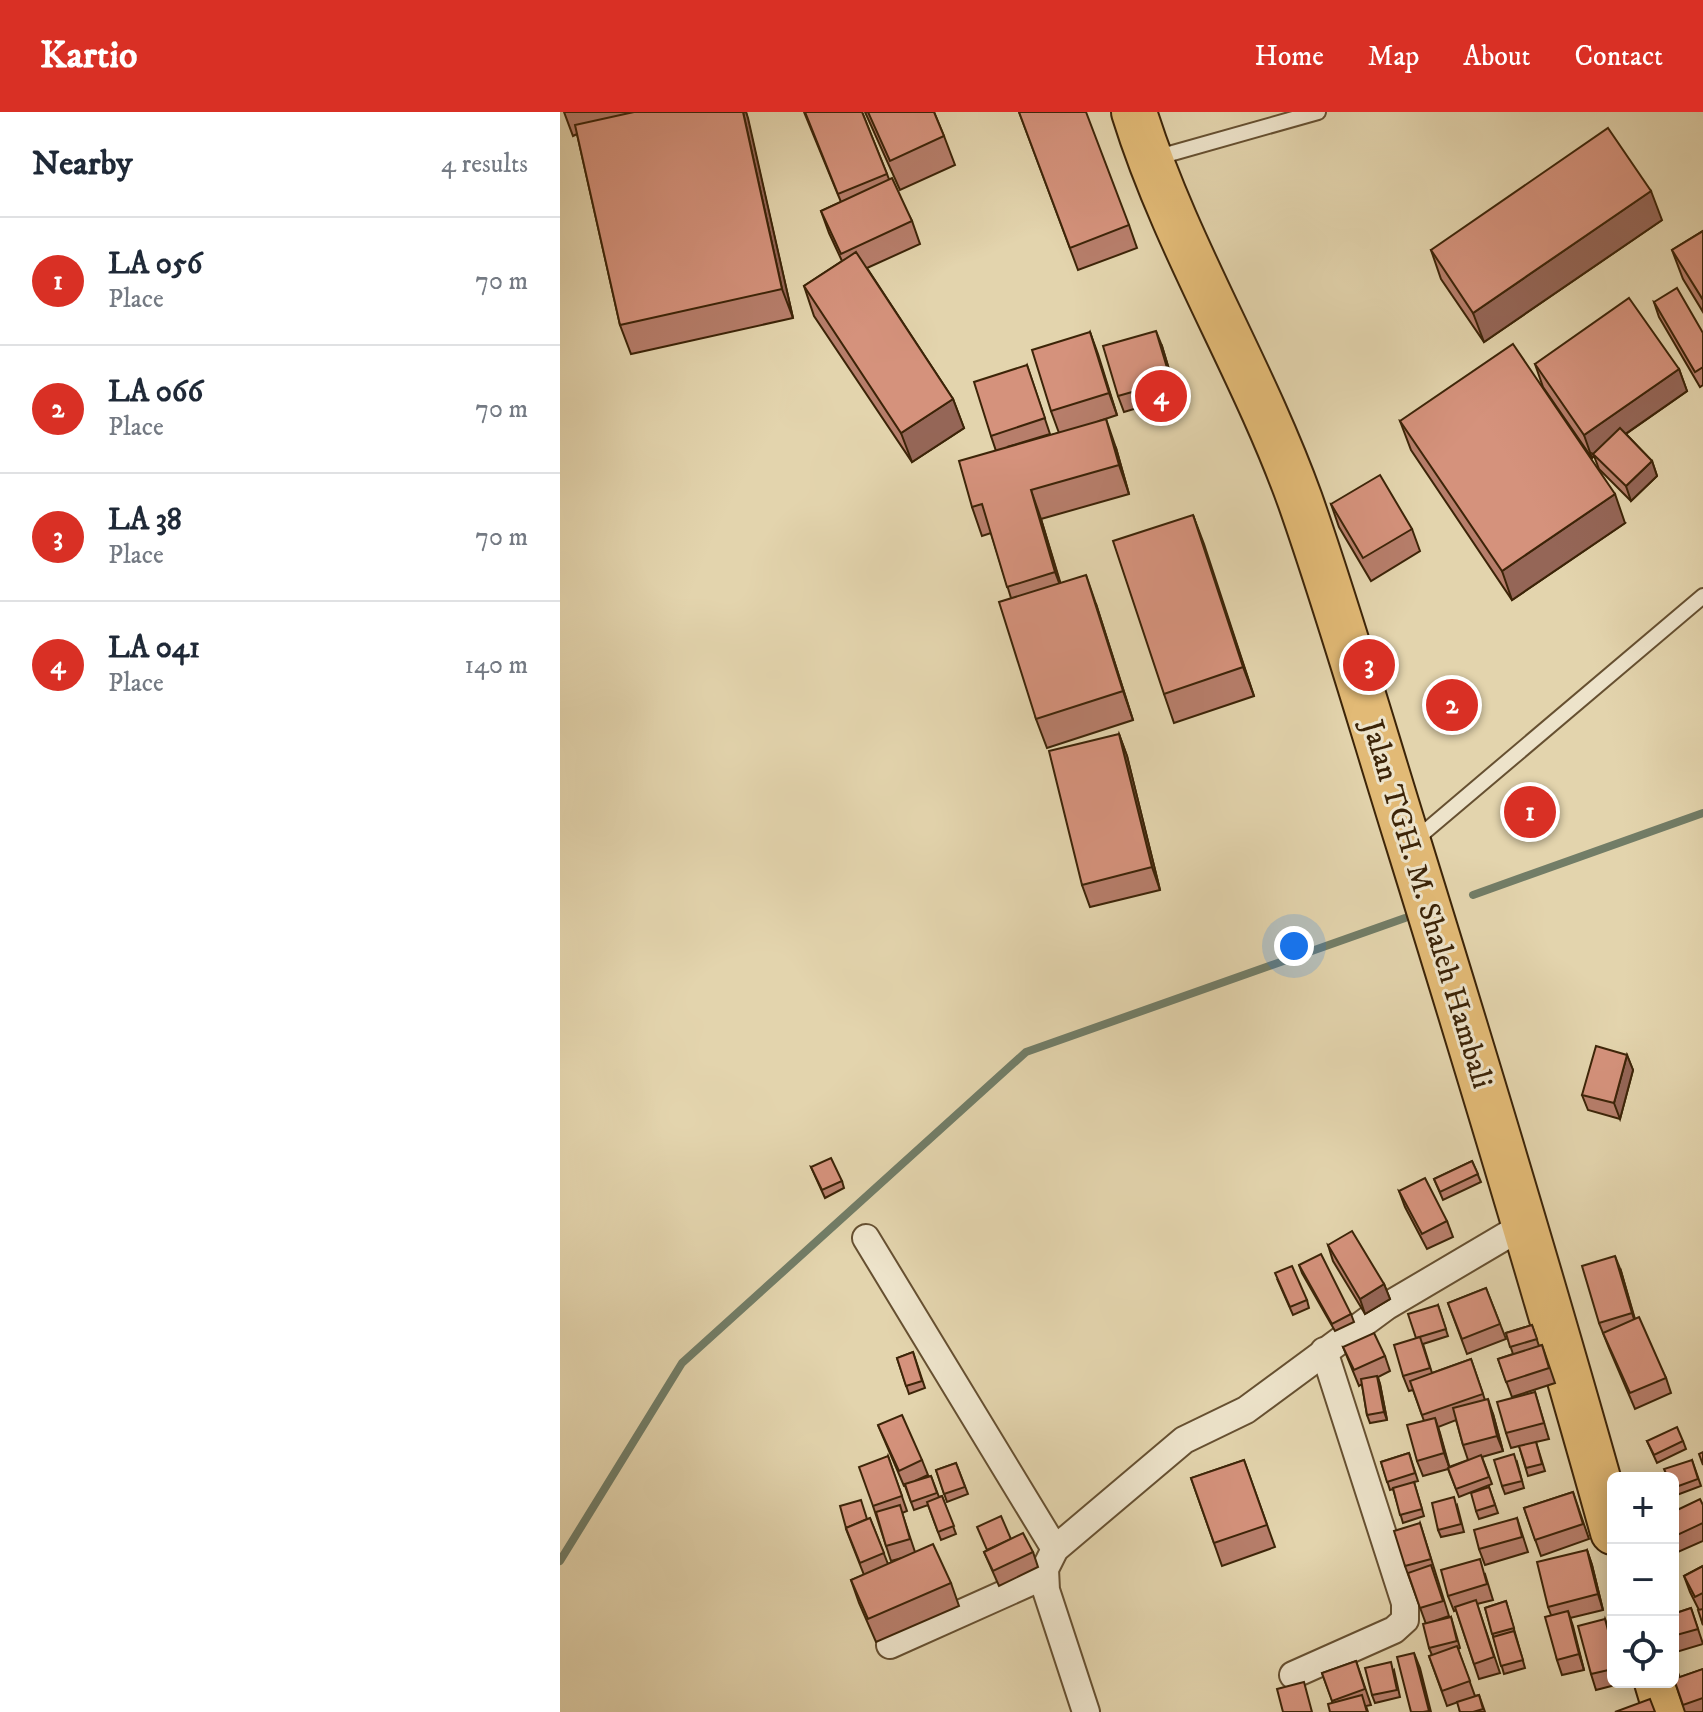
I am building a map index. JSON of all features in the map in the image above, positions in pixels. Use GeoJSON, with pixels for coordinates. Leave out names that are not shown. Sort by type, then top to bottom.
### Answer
{"type":"FeatureCollection","features":[{"type":"Feature","properties":{"kind":"highway","name":"Jalan TGH. M. Shaleh Hambali"},"geometry":{"type":"LineString","coordinates":[[1134,112],[1189,255],[1248,373],[1298,496],[1365,696],[1526,1224],[1607,1511]]}},
{"type":"Feature","properties":{"kind":"highway"},"geometry":{"type":"LineString","coordinates":[[1659,1688],[1666,1712]]}},
{"type":"Feature","properties":{"kind":"street"},"geometry":{"type":"LineString","coordinates":[[1086,1712],[1046,1590],[1044,1576],[1055,1549],[1184,1440],[1246,1410],[1387,1306],[1526,1224]]}},
{"type":"Feature","properties":{"kind":"street"},"geometry":{"type":"LineString","coordinates":[[866,1238],[1055,1549]]}},
{"type":"Feature","properties":{"kind":"street"},"geometry":{"type":"LineString","coordinates":[[1293,1675],[1394,1630],[1405,1620],[1405,1603],[1324,1351]]}},
{"type":"Feature","properties":{"kind":"street"},"geometry":{"type":"LineString","coordinates":[[890,1645],[1044,1576]]}},
{"type":"Feature","properties":{"kind":"lane"},"geometry":{"type":"LineString","coordinates":[[1150,159],[1318,112]]}},
{"type":"Feature","properties":{"kind":"lane"},"geometry":{"type":"LineString","coordinates":[[1409,846],[1703,596]]}},
{"type":"Feature","properties":{"kind":"building"},"geometry":{"type":"Polygon","coordinates":[[[634,112],[743,112],[782,289],[620,325],[575,125],[634,112]]]}},
{"type":"Feature","properties":{"kind":"building"},"geometry":{"type":"Polygon","coordinates":[[[805,112],[862,112],[887,174],[838,194],[805,112]]]}},
{"type":"Feature","properties":{"kind":"building"},"geometry":{"type":"Polygon","coordinates":[[[868,112],[934,112],[944,136],[890,161],[868,112]]]}},
{"type":"Feature","properties":{"kind":"building"},"geometry":{"type":"Polygon","coordinates":[[[1019,112],[1086,112],[1129,225],[1070,248],[1019,112]]]}},
{"type":"Feature","properties":{"kind":"building"},"geometry":{"type":"Polygon","coordinates":[[[1608,128],[1651,191],[1473,313],[1431,250],[1608,128]]]}},
{"type":"Feature","properties":{"kind":"building"},"geometry":{"type":"Polygon","coordinates":[[[892,178],[912,221],[841,254],[821,211],[892,178]]]}},
{"type":"Feature","properties":{"kind":"building"},"geometry":{"type":"Polygon","coordinates":[[[1703,231],[1703,300],[1672,250],[1703,231]]]}},
{"type":"Feature","properties":{"kind":"building"},"geometry":{"type":"Polygon","coordinates":[[[856,252],[953,399],[901,433],[804,286],[856,252]]]}},
{"type":"Feature","properties":{"kind":"building"},"geometry":{"type":"Polygon","coordinates":[[[1677,288],[1703,333],[1703,367],[1695,372],[1654,302],[1677,288]]]}},
{"type":"Feature","properties":{"kind":"building"},"geometry":{"type":"Polygon","coordinates":[[[1629,298],[1679,369],[1584,435],[1535,364],[1629,298]]]}},
{"type":"Feature","properties":{"kind":"building"},"geometry":{"type":"Polygon","coordinates":[[[1156,331],[1171,381],[1118,396],[1103,346],[1156,331]]]}},
{"type":"Feature","properties":{"kind":"building"},"geometry":{"type":"Polygon","coordinates":[[[1090,332],[1109,393],[1051,411],[1032,350],[1090,332]]]}},
{"type":"Feature","properties":{"kind":"building"},"geometry":{"type":"Polygon","coordinates":[[[1513,344],[1615,494],[1502,571],[1400,421],[1513,344]]]}},
{"type":"Feature","properties":{"kind":"building"},"geometry":{"type":"Polygon","coordinates":[[[1027,365],[1045,418],[991,436],[974,382],[1027,365]]]}},
{"type":"Feature","properties":{"kind":"building"},"geometry":{"type":"Polygon","coordinates":[[[1106,419],[1119,465],[1031,490],[1055,572],[1007,587],[982,504],[972,507],[959,461],[1106,419]]]}},
{"type":"Feature","properties":{"kind":"building"},"geometry":{"type":"Polygon","coordinates":[[[1620,428],[1652,461],[1626,486],[1593,454],[1620,428]]]}},
{"type":"Feature","properties":{"kind":"building"},"geometry":{"type":"Polygon","coordinates":[[[1380,475],[1412,529],[1363,558],[1331,504],[1380,475]]]}},
{"type":"Feature","properties":{"kind":"building"},"geometry":{"type":"Polygon","coordinates":[[[1193,515],[1243,667],[1164,694],[1113,541],[1193,515]]]}},
{"type":"Feature","properties":{"kind":"building"},"geometry":{"type":"Polygon","coordinates":[[[1086,575],[1123,691],[1036,719],[999,602],[1086,575]]]}},
{"type":"Feature","properties":{"kind":"building"},"geometry":{"type":"Polygon","coordinates":[[[1119,734],[1152,867],[1082,885],[1049,751],[1119,734]]]}},
{"type":"Feature","properties":{"kind":"building"},"geometry":{"type":"Polygon","coordinates":[[[1596,1046],[1627,1055],[1614,1103],[1582,1095],[1596,1046]]]}},
{"type":"Feature","properties":{"kind":"building"},"geometry":{"type":"Polygon","coordinates":[[[831,1158],[842,1181],[822,1190],[811,1167],[831,1158]]]}},
{"type":"Feature","properties":{"kind":"building"},"geometry":{"type":"Polygon","coordinates":[[[1472,1161],[1478,1174],[1440,1192],[1434,1179],[1472,1161]]]}},
{"type":"Feature","properties":{"kind":"building"},"geometry":{"type":"Polygon","coordinates":[[[1425,1178],[1447,1221],[1422,1234],[1399,1191],[1425,1178]]]}},
{"type":"Feature","properties":{"kind":"building"},"geometry":{"type":"Polygon","coordinates":[[[1352,1231],[1384,1284],[1360,1299],[1328,1245],[1352,1231]]]}},
{"type":"Feature","properties":{"kind":"building"},"geometry":{"type":"Polygon","coordinates":[[[1321,1254],[1351,1314],[1332,1324],[1299,1265],[1321,1254]]]}},
{"type":"Feature","properties":{"kind":"building"},"geometry":{"type":"Polygon","coordinates":[[[1615,1256],[1632,1313],[1599,1323],[1582,1266],[1615,1256]]]}},
{"type":"Feature","properties":{"kind":"building"},"geometry":{"type":"Polygon","coordinates":[[[1292,1266],[1307,1300],[1290,1307],[1275,1273],[1292,1266]]]}},
{"type":"Feature","properties":{"kind":"building"},"geometry":{"type":"Polygon","coordinates":[[[1486,1288],[1500,1324],[1462,1339],[1448,1303],[1486,1288]]]}},
{"type":"Feature","properties":{"kind":"building"},"geometry":{"type":"Polygon","coordinates":[[[1438,1305],[1446,1329],[1416,1338],[1408,1314],[1438,1305]]]}},
{"type":"Feature","properties":{"kind":"building"},"geometry":{"type":"Polygon","coordinates":[[[1639,1317],[1666,1378],[1630,1393],[1603,1333],[1639,1317]]]}},
{"type":"Feature","properties":{"kind":"building"},"geometry":{"type":"Polygon","coordinates":[[[1532,1325],[1537,1339],[1510,1347],[1506,1333],[1532,1325]]]}},
{"type":"Feature","properties":{"kind":"building"},"geometry":{"type":"Polygon","coordinates":[[[1374,1333],[1385,1356],[1354,1370],[1343,1347],[1374,1333]]]}},
{"type":"Feature","properties":{"kind":"building"},"geometry":{"type":"Polygon","coordinates":[[[1420,1337],[1430,1368],[1403,1376],[1394,1345],[1420,1337]]]}},
{"type":"Feature","properties":{"kind":"building"},"geometry":{"type":"Polygon","coordinates":[[[1542,1345],[1549,1368],[1506,1382],[1498,1359],[1542,1345]]]}},
{"type":"Feature","properties":{"kind":"building"},"geometry":{"type":"Polygon","coordinates":[[[913,1352],[922,1381],[906,1386],[897,1358],[913,1352]]]}},
{"type":"Feature","properties":{"kind":"building"},"geometry":{"type":"Polygon","coordinates":[[[1471,1359],[1483,1394],[1422,1415],[1410,1381],[1471,1359]]]}},
{"type":"Feature","properties":{"kind":"building"},"geometry":{"type":"Polygon","coordinates":[[[1377,1376],[1384,1412],[1367,1415],[1361,1379],[1377,1376]]]}},
{"type":"Feature","properties":{"kind":"building"},"geometry":{"type":"Polygon","coordinates":[[[1535,1392],[1544,1423],[1506,1433],[1497,1402],[1535,1392]]]}},
{"type":"Feature","properties":{"kind":"building"},"geometry":{"type":"Polygon","coordinates":[[[1488,1399],[1497,1436],[1463,1445],[1453,1408],[1488,1399]]]}},
{"type":"Feature","properties":{"kind":"building"},"geometry":{"type":"Polygon","coordinates":[[[902,1415],[922,1460],[899,1471],[878,1425],[902,1415]]]}},
{"type":"Feature","properties":{"kind":"building"},"geometry":{"type":"Polygon","coordinates":[[[1435,1418],[1444,1453],[1417,1461],[1407,1425],[1435,1418]]]}},
{"type":"Feature","properties":{"kind":"building"},"geometry":{"type":"Polygon","coordinates":[[[1677,1427],[1683,1441],[1654,1455],[1647,1441],[1677,1427]]]}},
{"type":"Feature","properties":{"kind":"building"},"geometry":{"type":"Polygon","coordinates":[[[1536,1442],[1542,1464],[1526,1468],[1519,1446],[1536,1442]]]}},
{"type":"Feature","properties":{"kind":"building"},"geometry":{"type":"Polygon","coordinates":[[[1409,1453],[1415,1473],[1387,1482],[1381,1462],[1409,1453]]]}},
{"type":"Feature","properties":{"kind":"building"},"geometry":{"type":"Polygon","coordinates":[[[1514,1454],[1522,1481],[1502,1486],[1494,1460],[1514,1454]]]}},
{"type":"Feature","properties":{"kind":"building"},"geometry":{"type":"Polygon","coordinates":[[[1481,1455],[1489,1477],[1456,1489],[1448,1468],[1481,1455]]]}},
{"type":"Feature","properties":{"kind":"building"},"geometry":{"type":"Polygon","coordinates":[[[888,1456],[902,1496],[873,1506],[859,1467],[888,1456]]]}},
{"type":"Feature","properties":{"kind":"building"},"geometry":{"type":"Polygon","coordinates":[[[1244,1460],[1267,1525],[1214,1543],[1191,1478],[1244,1460]]]}},
{"type":"Feature","properties":{"kind":"building"},"geometry":{"type":"Polygon","coordinates":[[[1692,1460],[1698,1479],[1679,1486],[1679,1472],[1665,1472],[1664,1469],[1692,1460]]]}},
{"type":"Feature","properties":{"kind":"building"},"geometry":{"type":"Polygon","coordinates":[[[956,1463],[965,1487],[944,1494],[936,1470],[956,1463]]]}},
{"type":"Feature","properties":{"kind":"building"},"geometry":{"type":"Polygon","coordinates":[[[931,1476],[937,1493],[911,1502],[905,1484],[931,1476]]]}},
{"type":"Feature","properties":{"kind":"building"},"geometry":{"type":"Polygon","coordinates":[[[1414,1482],[1422,1509],[1400,1515],[1393,1488],[1414,1482]]]}},
{"type":"Feature","properties":{"kind":"building"},"geometry":{"type":"Polygon","coordinates":[[[1489,1487],[1495,1505],[1476,1511],[1471,1493],[1489,1487]]]}},
{"type":"Feature","properties":{"kind":"building"},"geometry":{"type":"Polygon","coordinates":[[[1573,1492],[1583,1524],[1535,1540],[1524,1508],[1573,1492]]]}},
{"type":"Feature","properties":{"kind":"building"},"geometry":{"type":"Polygon","coordinates":[[[942,1496],[954,1526],[938,1532],[927,1502],[942,1496]]]}},
{"type":"Feature","properties":{"kind":"building"},"geometry":{"type":"Polygon","coordinates":[[[1454,1497],[1461,1524],[1438,1530],[1432,1503],[1454,1497]]]}},
{"type":"Feature","properties":{"kind":"building"},"geometry":{"type":"Polygon","coordinates":[[[1700,1499],[1703,1523],[1679,1534],[1679,1509],[1700,1499]]]}},
{"type":"Feature","properties":{"kind":"building"},"geometry":{"type":"Polygon","coordinates":[[[861,1500],[867,1519],[846,1528],[840,1506],[861,1500]]]}},
{"type":"Feature","properties":{"kind":"building"},"geometry":{"type":"Polygon","coordinates":[[[900,1505],[910,1539],[886,1546],[876,1512],[900,1505]]]}},
{"type":"Feature","properties":{"kind":"building"},"geometry":{"type":"Polygon","coordinates":[[[1001,1516],[1011,1539],[987,1550],[977,1527],[1001,1516]]]}},
{"type":"Feature","properties":{"kind":"building"},"geometry":{"type":"Polygon","coordinates":[[[870,1518],[884,1553],[860,1563],[846,1528],[870,1518]]]}},
{"type":"Feature","properties":{"kind":"building"},"geometry":{"type":"Polygon","coordinates":[[[1517,1518],[1522,1537],[1479,1549],[1474,1530],[1517,1518]]]}},
{"type":"Feature","properties":{"kind":"building"},"geometry":{"type":"Polygon","coordinates":[[[1420,1523],[1431,1559],[1405,1566],[1394,1531],[1420,1523]]]}},
{"type":"Feature","properties":{"kind":"building"},"geometry":{"type":"Polygon","coordinates":[[[1023,1533],[1033,1552],[993,1571],[984,1552],[1023,1533]]]}},
{"type":"Feature","properties":{"kind":"building"},"geometry":{"type":"Polygon","coordinates":[[[933,1544],[951,1583],[868,1619],[851,1580],[933,1544]]]}},
{"type":"Feature","properties":{"kind":"building"},"geometry":{"type":"Polygon","coordinates":[[[1587,1550],[1598,1594],[1548,1607],[1537,1562],[1587,1550]]]}},
{"type":"Feature","properties":{"kind":"building"},"geometry":{"type":"Polygon","coordinates":[[[1480,1559],[1487,1584],[1448,1596],[1441,1570],[1480,1559]]]}},
{"type":"Feature","properties":{"kind":"building"},"geometry":{"type":"Polygon","coordinates":[[[1431,1565],[1443,1601],[1420,1608],[1408,1573],[1431,1565]]]}},
{"type":"Feature","properties":{"kind":"building"},"geometry":{"type":"Polygon","coordinates":[[[1703,1566],[1703,1593],[1695,1597],[1684,1576],[1703,1566]]]}},
{"type":"Feature","properties":{"kind":"building"},"geometry":{"type":"Polygon","coordinates":[[[1476,1600],[1494,1657],[1474,1664],[1455,1607],[1476,1600]]]}},
{"type":"Feature","properties":{"kind":"building"},"geometry":{"type":"Polygon","coordinates":[[[1506,1601],[1514,1628],[1492,1634],[1485,1608],[1506,1601]]]}},
{"type":"Feature","properties":{"kind":"building"},"geometry":{"type":"Polygon","coordinates":[[[1691,1608],[1698,1629],[1679,1634],[1679,1612],[1691,1608]]]}},
{"type":"Feature","properties":{"kind":"building"},"geometry":{"type":"Polygon","coordinates":[[[1568,1611],[1579,1654],[1557,1660],[1545,1617],[1568,1611]]]}},
{"type":"Feature","properties":{"kind":"building"},"geometry":{"type":"Polygon","coordinates":[[[1451,1617],[1457,1641],[1429,1648],[1423,1624],[1451,1617]]]}},
{"type":"Feature","properties":{"kind":"building"},"geometry":{"type":"Polygon","coordinates":[[[1605,1619],[1607,1670],[1591,1674],[1578,1626],[1605,1619]]]}},
{"type":"Feature","properties":{"kind":"building"},"geometry":{"type":"Polygon","coordinates":[[[1514,1631],[1523,1660],[1501,1666],[1493,1637],[1514,1631]]]}},
{"type":"Feature","properties":{"kind":"building"},"geometry":{"type":"Polygon","coordinates":[[[1457,1646],[1470,1681],[1442,1691],[1429,1656],[1457,1646]]]}},
{"type":"Feature","properties":{"kind":"building"},"geometry":{"type":"Polygon","coordinates":[[[1414,1653],[1429,1711],[1411,1712],[1397,1657],[1414,1653]]]}},
{"type":"Feature","properties":{"kind":"building"},"geometry":{"type":"Polygon","coordinates":[[[1356,1661],[1365,1689],[1332,1701],[1322,1673],[1356,1661]]]}},
{"type":"Feature","properties":{"kind":"building"},"geometry":{"type":"Polygon","coordinates":[[[1391,1662],[1397,1690],[1372,1695],[1365,1668],[1391,1662]]]}},
{"type":"Feature","properties":{"kind":"building"},"geometry":{"type":"Polygon","coordinates":[[[1703,1669],[1703,1698],[1683,1705],[1677,1688],[1679,1677],[1703,1669]]]}},
{"type":"Feature","properties":{"kind":"building"},"geometry":{"type":"Polygon","coordinates":[[[1304,1682],[1312,1712],[1283,1712],[1277,1689],[1304,1682]]]}},
{"type":"Feature","properties":{"kind":"building"},"geometry":{"type":"Polygon","coordinates":[[[1362,1695],[1367,1712],[1330,1712],[1328,1704],[1362,1695]]]}},
{"type":"Feature","properties":{"kind":"building"},"geometry":{"type":"Polygon","coordinates":[[[1479,1695],[1483,1709],[1460,1712],[1457,1702],[1479,1695]]]}},
{"type":"Feature","properties":{"kind":"building"},"geometry":{"type":"Polygon","coordinates":[[[1650,1699],[1655,1712],[1615,1712],[1650,1699]]]}},
{"type":"Feature","properties":{"kind":"waterway"},"geometry":{"type":"LineString","coordinates":[[1473,895],[1703,813]]}},
{"type":"Feature","properties":{"kind":"waterway"},"geometry":{"type":"LineString","coordinates":[[560,1561],[682,1363],[1026,1052],[1405,918]]}},
{"type":"Feature","properties":{"kind":"place","name":"LA 041"},"geometry":{"type":"Point","coordinates":[1161,396]}},
{"type":"Feature","properties":{"kind":"place","name":"LA 38"},"geometry":{"type":"Point","coordinates":[1369,665]}},
{"type":"Feature","properties":{"kind":"place","name":"LA 066"},"geometry":{"type":"Point","coordinates":[1452,705]}},
{"type":"Feature","properties":{"kind":"place","name":"LA 056"},"geometry":{"type":"Point","coordinates":[1530,812]}}]}
